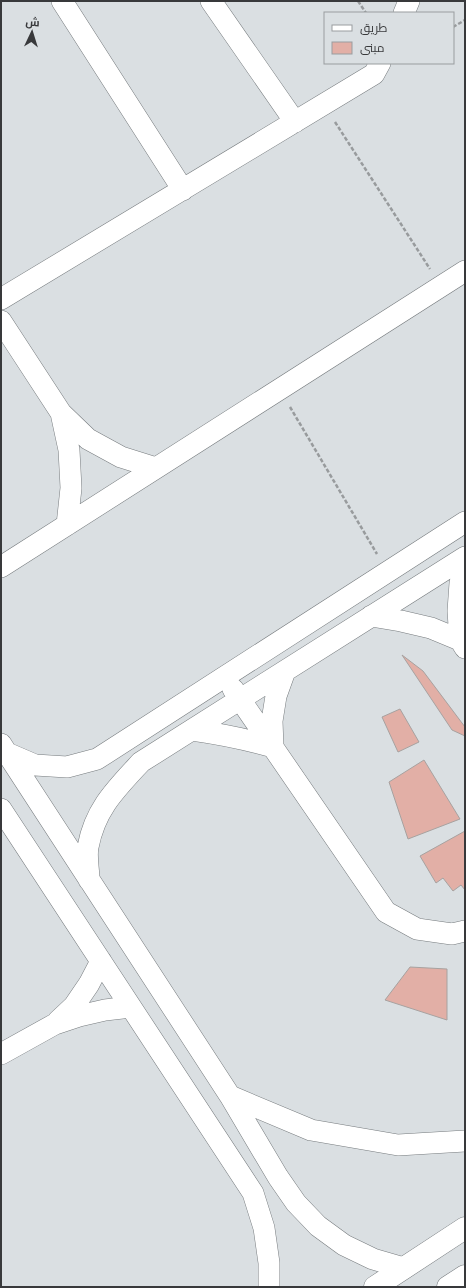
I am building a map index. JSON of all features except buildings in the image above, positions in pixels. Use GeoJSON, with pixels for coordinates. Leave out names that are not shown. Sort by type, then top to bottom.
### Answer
{"type":"FeatureCollection","features":[{"type":"Feature","properties":{"kind":"main road"},"geometry":{"type":"LineString","coordinates":[[375,1287],[465,1228]]}},
{"type":"Feature","properties":{"kind":"main road"},"geometry":{"type":"LineString","coordinates":[[448,1287],[465,1276]]}},
{"type":"Feature","properties":{"kind":"street"},"geometry":{"type":"LineString","coordinates":[[62,1],[183,190]]}},
{"type":"Feature","properties":{"kind":"street"},"geometry":{"type":"LineString","coordinates":[[211,1],[295,122]]}},
{"type":"Feature","properties":{"kind":"street"},"geometry":{"type":"LineString","coordinates":[[404,12],[409,1]]}},
{"type":"Feature","properties":{"kind":"street"},"geometry":{"type":"LineString","coordinates":[[1,299],[374,74],[379,64]]}},
{"type":"Feature","properties":{"kind":"street"},"geometry":{"type":"LineString","coordinates":[[1,567],[465,271]]}},
{"type":"Feature","properties":{"kind":"street"},"geometry":{"type":"LineString","coordinates":[[1,321],[61,413],[88,439],[120,457],[156,468]]}},
{"type":"Feature","properties":{"kind":"street"},"geometry":{"type":"LineString","coordinates":[[61,413],[69,450],[71,488],[67,525]]}},
{"type":"Feature","properties":{"kind":"street"},"geometry":{"type":"LineString","coordinates":[[4,749],[35,765],[67,767],[97,759],[465,522]]}},
{"type":"Feature","properties":{"kind":"street"},"geometry":{"type":"LineString","coordinates":[[89,880],[88,848],[97,816],[116,789],[141,762],[465,556]]}},
{"type":"Feature","properties":{"kind":"street"},"geometry":{"type":"LineString","coordinates":[[462,644],[458,611],[460,583],[465,565]]}},
{"type":"Feature","properties":{"kind":"street"},"geometry":{"type":"LineString","coordinates":[[371,616],[431,628],[462,644]]}},
{"type":"Feature","properties":{"kind":"street"},"geometry":{"type":"LineString","coordinates":[[273,747],[272,721],[276,696],[285,671]]}},
{"type":"Feature","properties":{"kind":"street"},"geometry":{"type":"LineString","coordinates":[[224,677],[386,912],[417,929],[452,934],[465,931]]}},
{"type":"Feature","properties":{"kind":"street"},"geometry":{"type":"LineString","coordinates":[[192,730],[219,734],[273,747]]}},
{"type":"Feature","properties":{"kind":"street"},"geometry":{"type":"LineString","coordinates":[[4,749],[230,1096],[296,1203],[318,1226],[344,1245],[373,1259],[404,1268]]}},
{"type":"Feature","properties":{"kind":"street"},"geometry":{"type":"LineString","coordinates":[[1,809],[253,1194],[264,1228],[270,1263],[269,1287]]}},
{"type":"Feature","properties":{"kind":"street"},"geometry":{"type":"LineString","coordinates":[[55,1024],[74,1006],[89,984],[101,961]]}},
{"type":"Feature","properties":{"kind":"street"},"geometry":{"type":"LineString","coordinates":[[3,1050],[55,1024],[86,1014],[131,1007]]}},
{"type":"Feature","properties":{"kind":"street"},"geometry":{"type":"LineString","coordinates":[[230,1096],[311,1130],[398,1145],[465,1141]]}},
{"type":"Feature","properties":{"kind":"street"},"geometry":{"type":"LineString","coordinates":[[253,1194],[278,1176]]}},
{"type":"Feature","properties":{"kind":"path"},"geometry":{"type":"LineString","coordinates":[[358,1],[365,12]]}},
{"type":"Feature","properties":{"kind":"path"},"geometry":{"type":"LineString","coordinates":[[454,26],[465,20]]}},
{"type":"Feature","properties":{"kind":"path"},"geometry":{"type":"LineString","coordinates":[[324,105],[441,286]]}},
{"type":"Feature","properties":{"kind":"path"},"geometry":{"type":"LineString","coordinates":[[280,389],[387,572]]}}]}
